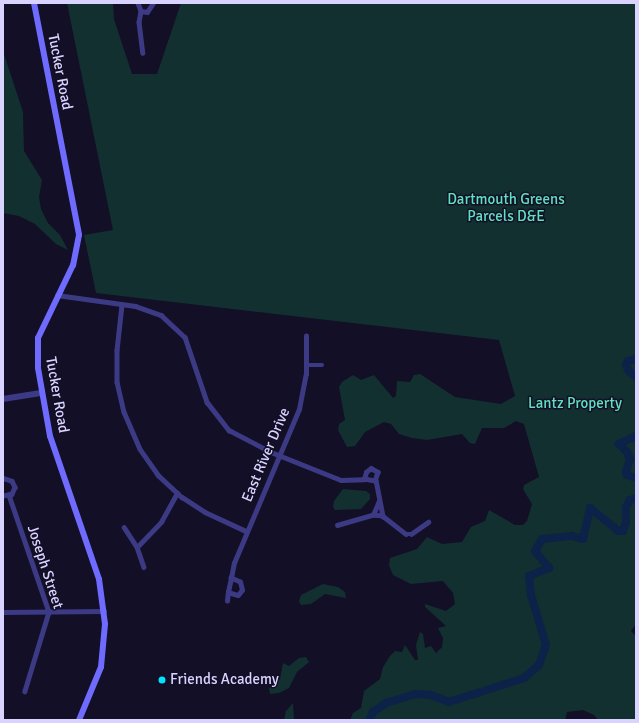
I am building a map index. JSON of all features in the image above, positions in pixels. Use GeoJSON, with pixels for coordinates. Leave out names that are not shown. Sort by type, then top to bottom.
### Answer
{"type":"FeatureCollection","features":[{"type":"Feature","properties":{"kind":"main road","name":"Tucker Road"},"geometry":{"type":"LineString","coordinates":[[34,3],[79,230],[76,255],[37,343],[42,392],[56,454],[95,566],[104,611],[103,661],[79,720]]}},
{"type":"Feature","properties":{"kind":"street"},"geometry":{"type":"LineString","coordinates":[[138,3],[141,11],[139,30],[144,53]]}},
{"type":"Feature","properties":{"kind":"street"},"geometry":{"type":"LineString","coordinates":[[141,11],[150,10],[153,3]]}},
{"type":"Feature","properties":{"kind":"street"},"geometry":{"type":"LineString","coordinates":[[57,295],[151,311],[174,325],[188,344],[204,395],[218,419],[239,437],[279,456],[341,480],[364,479],[371,482],[376,480]]}},
{"type":"Feature","properties":{"kind":"street"},"geometry":{"type":"LineString","coordinates":[[122,305],[116,365],[122,406],[144,455],[158,475],[177,493],[205,512],[246,531]]}},
{"type":"Feature","properties":{"kind":"street","name":"East River Drive"},"geometry":{"type":"LineString","coordinates":[[227,601],[231,578],[246,531],[299,409],[306,365],[306,336]]}},
{"type":"Feature","properties":{"kind":"street"},"geometry":{"type":"LineString","coordinates":[[306,365],[322,365]]}},
{"type":"Feature","properties":{"kind":"street"},"geometry":{"type":"LineString","coordinates":[[3,399],[42,392]]}},
{"type":"Feature","properties":{"kind":"street"},"geometry":{"type":"LineString","coordinates":[[364,479],[366,472],[373,468],[378,473],[376,480],[383,516]]}},
{"type":"Feature","properties":{"kind":"street","name":"Joseph Street"},"geometry":{"type":"LineString","coordinates":[[3,478],[10,479],[14,484],[14,491],[9,496],[49,612],[25,691]]}},
{"type":"Feature","properties":{"kind":"street"},"geometry":{"type":"LineString","coordinates":[[137,546],[161,522],[177,493]]}},
{"type":"Feature","properties":{"kind":"street"},"geometry":{"type":"LineString","coordinates":[[3,496],[9,496]]}},
{"type":"Feature","properties":{"kind":"street"},"geometry":{"type":"LineString","coordinates":[[373,515],[379,501]]}},
{"type":"Feature","properties":{"kind":"street"},"geometry":{"type":"LineString","coordinates":[[337,525],[373,515],[383,516],[406,534],[411,534],[428,522]]}},
{"type":"Feature","properties":{"kind":"street"},"geometry":{"type":"LineString","coordinates":[[124,527],[137,546],[144,567]]}},
{"type":"Feature","properties":{"kind":"street"},"geometry":{"type":"LineString","coordinates":[[228,592],[238,595],[242,590],[240,582],[231,578]]}},
{"type":"Feature","properties":{"kind":"street"},"geometry":{"type":"LineString","coordinates":[[3,612],[104,611]]}},
{"type":"Feature","properties":{"kind":"green space"},"geometry":{"type":"Polygon","coordinates":[[[67,3],[113,3],[114,19],[132,74],[157,74],[181,3],[636,3],[636,624],[631,631],[636,636],[636,720],[598,720],[594,715],[583,710],[567,712],[565,720],[350,720],[353,713],[361,708],[364,691],[380,679],[383,667],[395,651],[402,652],[405,645],[415,660],[418,660],[416,645],[420,632],[423,634],[425,648],[431,646],[436,653],[442,647],[443,638],[438,628],[446,626],[425,607],[425,604],[446,611],[455,604],[453,593],[443,581],[411,584],[393,575],[389,565],[390,558],[417,549],[427,537],[442,544],[462,542],[471,527],[485,521],[489,510],[515,525],[523,525],[527,521],[532,504],[523,489],[524,485],[539,477],[524,424],[516,421],[504,428],[482,428],[475,444],[470,443],[462,434],[427,440],[412,438],[399,434],[391,424],[384,422],[365,432],[355,446],[347,447],[338,430],[339,424],[345,420],[339,387],[342,382],[353,375],[361,380],[374,375],[393,398],[396,396],[397,381],[410,382],[414,375],[420,374],[455,397],[501,404],[515,396],[499,340],[96,293],[84,235],[113,230],[67,3]]]}},
{"type":"Feature","properties":{"kind":"green space"},"geometry":{"type":"Polygon","coordinates":[[[3,51],[23,112],[24,151],[42,180],[39,197],[41,209],[48,223],[60,235],[68,250],[56,244],[35,224],[19,216],[3,213],[3,51]]]}},
{"type":"Feature","properties":{"kind":"green space"},"geometry":{"type":"Polygon","coordinates":[[[343,489],[366,491],[370,494],[370,499],[361,509],[335,510],[333,507],[334,501],[343,489]]]}},
{"type":"Feature","properties":{"kind":"green space"},"geometry":{"type":"Polygon","coordinates":[[[323,584],[338,587],[345,592],[346,598],[325,594],[311,604],[301,605],[299,601],[301,595],[323,584]]]}},
{"type":"Feature","properties":{"kind":"green space"},"geometry":{"type":"Polygon","coordinates":[[[306,657],[309,662],[297,672],[289,688],[279,693],[270,694],[269,688],[280,679],[283,663],[289,666],[299,658],[306,657]]]}},
{"type":"Feature","properties":{"kind":"green space"},"geometry":{"type":"Polygon","coordinates":[[[293,703],[294,720],[284,720],[286,711],[293,703]]]}},
{"type":"Feature","properties":{"kind":"waterway"},"geometry":{"type":"LineString","coordinates":[[636,359],[628,361],[626,365],[629,371],[636,377]]}},
{"type":"Feature","properties":{"kind":"waterway"},"geometry":{"type":"LineString","coordinates":[[636,436],[619,444],[627,452],[630,459],[626,471],[627,475],[636,478]]}},
{"type":"Feature","properties":{"kind":"waterway"},"geometry":{"type":"LineString","coordinates":[[369,720],[373,712],[386,703],[416,694],[431,695],[449,702],[524,678],[539,665],[546,645],[531,595],[529,576],[549,568],[535,551],[542,539],[572,536],[583,539],[590,508],[618,531],[623,531],[626,522],[626,507],[630,500],[636,498]]}},
{"type":"Feature","properties":{"kind":"place","name":"Friends Academy"},"geometry":{"type":"Point","coordinates":[162,680]}},
{"type":"Feature","properties":{"kind":"park label","name":"Dartmouth Greens Parcels D&E"},"geometry":{"type":"Point","coordinates":[506,208]}},
{"type":"Feature","properties":{"kind":"park label","name":"Lantz Property"},"geometry":{"type":"Point","coordinates":[575,404]}}]}
